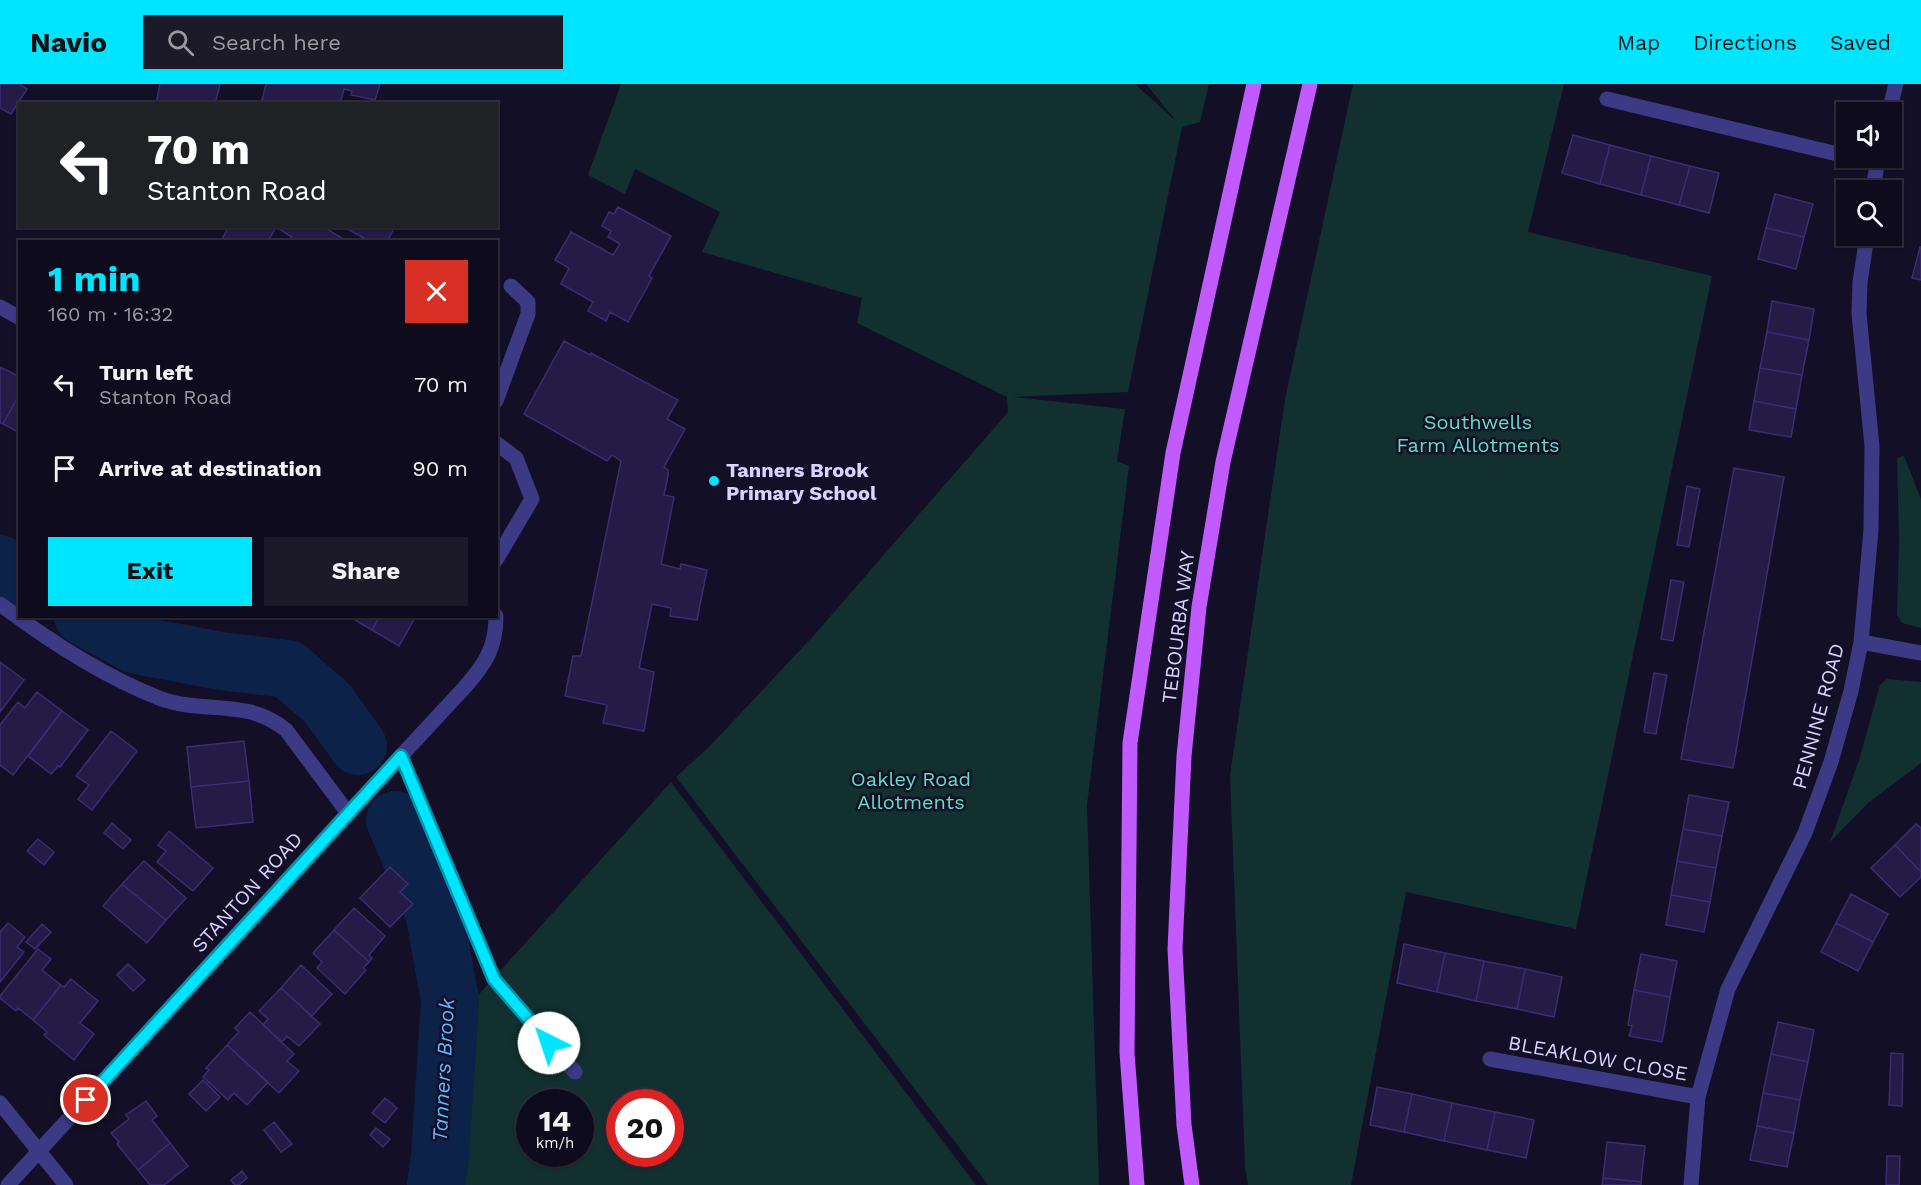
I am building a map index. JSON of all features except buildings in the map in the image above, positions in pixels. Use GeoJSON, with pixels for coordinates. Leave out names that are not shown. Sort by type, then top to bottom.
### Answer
{"type":"FeatureCollection","features":[{"type":"Feature","properties":{"kind":"main road","name":"TEBOURBA WAY"},"geometry":{"type":"LineString","coordinates":[[1137,1185],[1128,1053],[1130,743],[1173,453],[1254,84]]}},
{"type":"Feature","properties":{"kind":"main road","name":"TEBOURBA WAY"},"geometry":{"type":"LineString","coordinates":[[1192,1185],[1184,1125],[1175,950],[1184,756],[1199,606],[1223,462],[1310,84]]}},
{"type":"Feature","properties":{"kind":"street"},"geometry":{"type":"LineString","coordinates":[[1892,102],[1896,84]]}},
{"type":"Feature","properties":{"kind":"street"},"geometry":{"type":"LineString","coordinates":[[1607,99],[1836,154]]}},
{"type":"Feature","properties":{"kind":"street","name":"PENNINE ROAD"},"geometry":{"type":"LineString","coordinates":[[1692,1185],[1698,1097],[1728,989],[1805,833],[1831,762],[1851,691],[1860,642],[1871,530],[1872,446],[1859,314],[1860,282],[1865,246]]}},
{"type":"Feature","properties":{"kind":"street"},"geometry":{"type":"LineString","coordinates":[[498,396],[528,314],[528,302],[511,286]]}},
{"type":"Feature","properties":{"kind":"street"},"geometry":{"type":"LineString","coordinates":[[0,307],[18,317]]}},
{"type":"Feature","properties":{"kind":"street"},"geometry":{"type":"LineString","coordinates":[[498,444],[516,458],[532,499],[498,557]]}},
{"type":"Feature","properties":{"kind":"street"},"geometry":{"type":"LineString","coordinates":[[0,604],[18,617]]}},
{"type":"Feature","properties":{"kind":"street"},"geometry":{"type":"LineString","coordinates":[[19,618],[69,653],[159,698],[182,705],[240,709],[274,720],[286,730],[348,813]]}},
{"type":"Feature","properties":{"kind":"street","name":"STANTON ROAD"},"geometry":{"type":"LineString","coordinates":[[8,1185],[479,670],[495,641],[496,618]]}},
{"type":"Feature","properties":{"kind":"street"},"geometry":{"type":"LineString","coordinates":[[1860,642],[1921,653]]}},
{"type":"Feature","properties":{"kind":"street"},"geometry":{"type":"LineString","coordinates":[[401,756],[494,979],[574,1072]]}},
{"type":"Feature","properties":{"kind":"street","name":"BLEAKLOW CLOSE"},"geometry":{"type":"LineString","coordinates":[[1490,1059],[1698,1097]]}},
{"type":"Feature","properties":{"kind":"street"},"geometry":{"type":"LineString","coordinates":[[0,1103],[66,1185]]}},
{"type":"Feature","properties":{"kind":"green space","name":"Oakley Road Allotments"},"geometry":{"type":"Polygon","coordinates":[[[621,84],[1135,84],[1177,122],[1146,84],[1209,84],[1200,122],[1182,127],[1128,392],[1013,397],[1125,409],[1117,461],[1129,466],[1087,805],[1099,1185],[988,1185],[676,777],[711,745],[815,634],[1008,412],[1007,397],[857,323],[862,298],[702,252],[720,212],[635,169],[625,194],[588,175],[621,84]]]}},
{"type":"Feature","properties":{"kind":"green space","name":"Southwells Farm Allotments"},"geometry":{"type":"Polygon","coordinates":[[[1353,84],[1564,84],[1528,232],[1712,276],[1576,929],[1406,892],[1351,1185],[1248,1185],[1245,1167],[1230,775],[1285,399],[1353,84]]]}},
{"type":"Feature","properties":{"kind":"green space"},"geometry":{"type":"Polygon","coordinates":[[[1904,456],[1921,499],[1921,628],[1902,623],[1897,615],[1899,538],[1897,458],[1904,456]]]}},
{"type":"Feature","properties":{"kind":"green space"},"geometry":{"type":"Polygon","coordinates":[[[1887,679],[1921,682],[1921,763],[1868,803],[1830,842],[1859,760],[1880,685],[1887,679]]]}},
{"type":"Feature","properties":{"kind":"green space"},"geometry":{"type":"Polygon","coordinates":[[[671,782],[976,1185],[460,1185],[463,1012],[671,782]]]}},
{"type":"Feature","properties":{"kind":"waterway"},"geometry":{"type":"LineString","coordinates":[[0,564],[18,577]]}},
{"type":"Feature","properties":{"kind":"waterway"},"geometry":{"type":"LineString","coordinates":[[87,618],[136,645],[221,661],[288,669],[328,704],[358,746]]}},
{"type":"Feature","properties":{"kind":"waterway","name":"Tanners Brook"},"geometry":{"type":"LineString","coordinates":[[395,820],[434,912],[450,1000],[440,1156],[436,1185]]}},
{"type":"Feature","properties":{"kind":"place","name":"Tanners Brook Primary School"},"geometry":{"type":"Point","coordinates":[714,481]}},
{"type":"Feature","properties":{"kind":"route"},"geometry":{"type":"LineString","coordinates":[[86,1100],[401,756],[494,979],[549,1043]]}}]}
